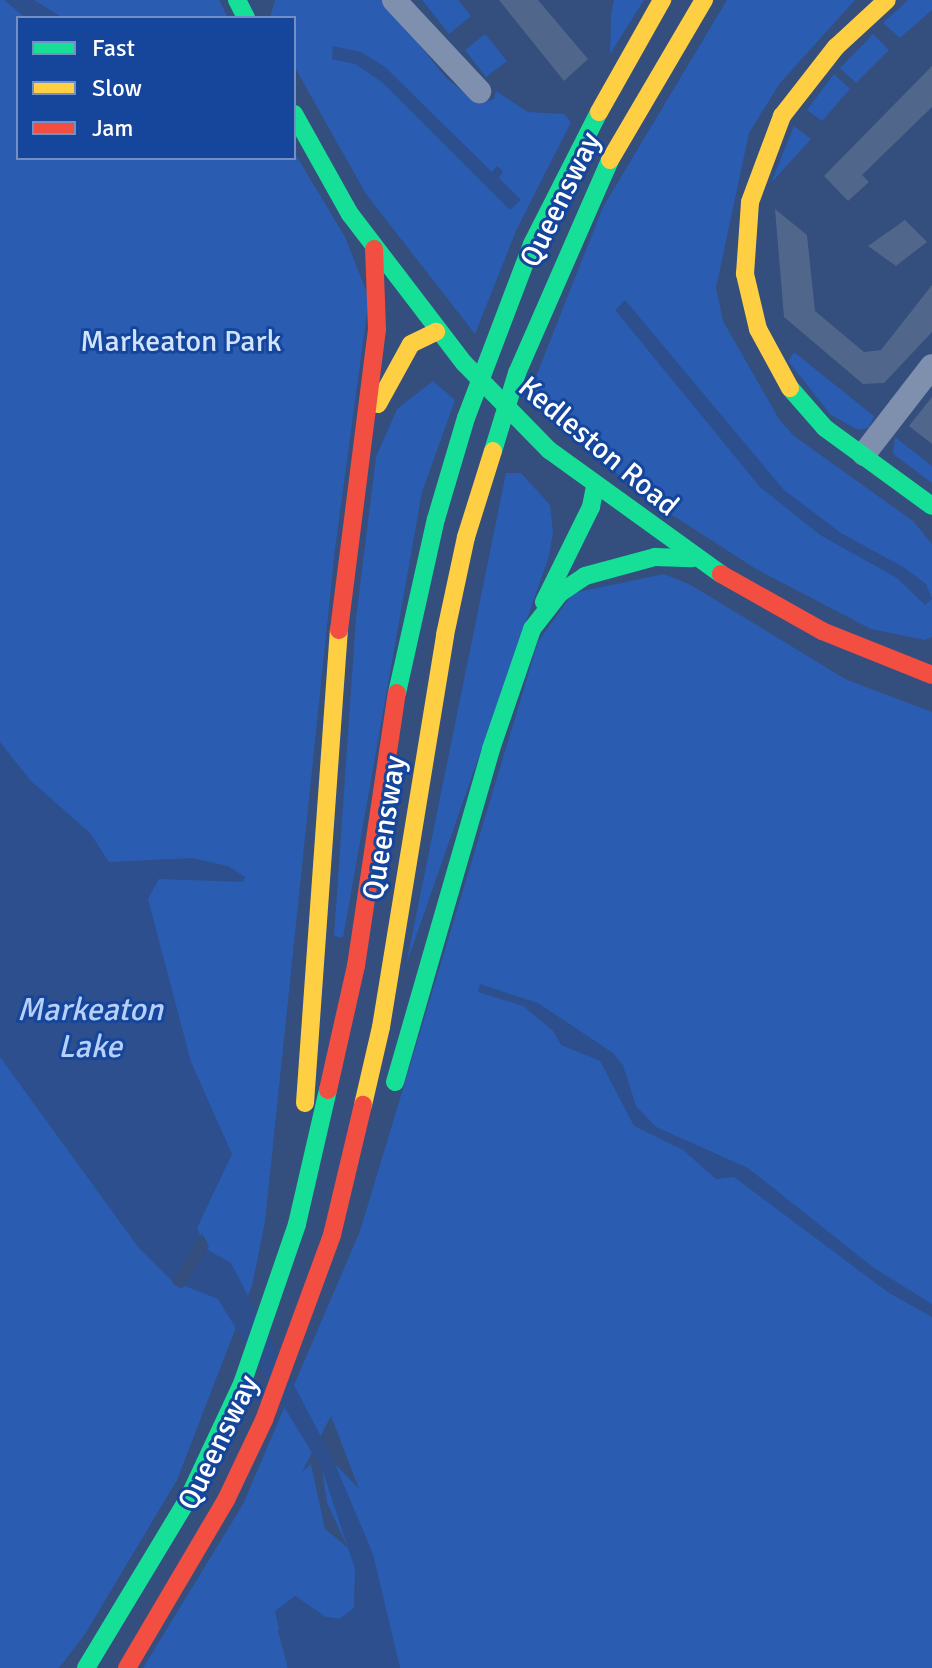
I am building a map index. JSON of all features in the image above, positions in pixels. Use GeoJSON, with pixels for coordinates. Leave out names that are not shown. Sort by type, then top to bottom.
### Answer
{"type":"FeatureCollection","features":[{"type":"Feature","properties":{"kind":"main road","name":"Queensway"},"geometry":{"type":"LineString","coordinates":[[86,1668],[189,1497],[242,1384],[273,1302],[297,1224],[356,966],[400,674],[436,519],[466,418],[556,189],[662,0]]}},
{"type":"Feature","properties":{"kind":"main road","name":"Queensway"},"geometry":{"type":"LineString","coordinates":[[127,1668],[226,1500],[264,1420],[295,1345],[332,1235],[381,1027],[445,635],[489,458],[537,317],[601,175],[704,0]]}},
{"type":"Feature","properties":{"kind":"main road"},"geometry":{"type":"LineString","coordinates":[[887,0],[836,47],[782,116],[757,177],[743,255],[758,329],[769,357],[791,391],[825,428],[932,506]]}},
{"type":"Feature","properties":{"kind":"main road","name":"Kedleston Road"},"geometry":{"type":"LineString","coordinates":[[296,117],[374,249],[436,332],[540,442],[595,487],[692,558],[822,631],[932,675]]}},
{"type":"Feature","properties":{"kind":"main road"},"geometry":{"type":"LineString","coordinates":[[297,1224],[341,609],[377,329],[374,249]]}},
{"type":"Feature","properties":{"kind":"main road"},"geometry":{"type":"LineString","coordinates":[[363,438],[399,361],[411,344],[436,332]]}},
{"type":"Feature","properties":{"kind":"main road"},"geometry":{"type":"LineString","coordinates":[[388,1106],[491,749],[532,629],[591,507],[595,487]]}},
{"type":"Feature","properties":{"kind":"main road"},"geometry":{"type":"LineString","coordinates":[[532,629],[560,593],[585,576],[655,557],[692,558]]}},
{"type":"Feature","properties":{"kind":"main road"},"geometry":{"type":"LineString","coordinates":[[332,1235],[377,1134]]}},
{"type":"Feature","properties":{"kind":"street"},"geometry":{"type":"LineString","coordinates":[[394,0],[479,91]]}},
{"type":"Feature","properties":{"kind":"street"},"geometry":{"type":"LineString","coordinates":[[864,454],[932,366]]}},
{"type":"Feature","properties":{"kind":"green space","name":"Markeaton Park"},"geometry":{"type":"Polygon","coordinates":[[[0,0],[219,0],[227,16],[16,16],[16,160],[296,160],[296,155],[345,237],[369,298],[335,549],[265,1222],[252,1286],[177,1480],[85,1634],[59,1668],[0,1668],[0,0]]]}},
{"type":"Feature","properties":{"kind":"green space"},"geometry":{"type":"Polygon","coordinates":[[[275,0],[384,0],[446,78],[479,104],[494,99],[496,91],[528,112],[564,114],[571,122],[516,231],[475,334],[366,194],[296,70],[296,16],[271,16],[275,0]]]}},
{"type":"Feature","properties":{"kind":"green space"},"geometry":{"type":"Polygon","coordinates":[[[422,0],[458,0],[471,16],[449,34],[422,0]]]}},
{"type":"Feature","properties":{"kind":"green space"},"geometry":{"type":"Polygon","coordinates":[[[614,0],[644,0],[610,54],[611,15],[614,0]]]}},
{"type":"Feature","properties":{"kind":"green space"},"geometry":{"type":"Polygon","coordinates":[[[727,0],[855,0],[780,83],[749,133],[716,288],[723,321],[779,419],[794,436],[913,521],[932,544],[932,637],[925,640],[871,629],[756,569],[649,500],[564,430],[529,394],[603,207],[727,0]]]}},
{"type":"Feature","properties":{"kind":"green space"},"geometry":{"type":"Polygon","coordinates":[[[908,0],[932,0],[932,10],[900,38],[883,23],[908,0]]]}},
{"type":"Feature","properties":{"kind":"green space"},"geometry":{"type":"Polygon","coordinates":[[[485,34],[507,61],[486,77],[465,50],[485,34]]]}},
{"type":"Feature","properties":{"kind":"green space"},"geometry":{"type":"Polygon","coordinates":[[[873,34],[889,50],[856,83],[840,68],[873,34]]]}},
{"type":"Feature","properties":{"kind":"green space"},"geometry":{"type":"Polygon","coordinates":[[[834,74],[850,89],[822,121],[807,110],[834,74]]]}},
{"type":"Feature","properties":{"kind":"green space"},"geometry":{"type":"Polygon","coordinates":[[[794,126],[811,139],[771,183],[794,126]]]}},
{"type":"Feature","properties":{"kind":"green space"},"geometry":{"type":"Polygon","coordinates":[[[794,352],[874,416],[869,428],[858,430],[831,415],[788,361],[794,352]]]}},
{"type":"Feature","properties":{"kind":"green space"},"geometry":{"type":"Polygon","coordinates":[[[433,381],[455,400],[422,492],[343,938],[334,936],[356,618],[376,457],[397,409],[433,381]]]}},
{"type":"Feature","properties":{"kind":"green space"},"geometry":{"type":"Polygon","coordinates":[[[895,437],[932,466],[932,483],[893,454],[895,437]]]}},
{"type":"Feature","properties":{"kind":"green space"},"geometry":{"type":"Polygon","coordinates":[[[506,473],[521,473],[550,505],[553,532],[549,556],[406,965],[506,473]]]}},
{"type":"Feature","properties":{"kind":"green space"},"geometry":{"type":"Polygon","coordinates":[[[664,574],[691,585],[845,679],[932,712],[932,1668],[400,1668],[372,1554],[355,1569],[354,1608],[340,1619],[326,1617],[295,1596],[278,1631],[288,1668],[143,1668],[243,1504],[360,1231],[538,642],[573,593],[664,574]],[[331,1416],[302,1472],[311,1464],[325,1529],[348,1548],[327,1503],[322,1469],[335,1464],[359,1489],[331,1416]]]}},
{"type":"Feature","properties":{"kind":"water"},"geometry":{"type":"Polygon","coordinates":[[[4,0],[34,0],[60,16],[24,16],[4,0]]]}},
{"type":"Feature","properties":{"kind":"water"},"geometry":{"type":"Polygon","coordinates":[[[333,46],[361,52],[385,67],[492,172],[497,166],[503,171],[499,178],[521,200],[510,210],[382,82],[355,64],[332,59],[333,46]]]}},
{"type":"Feature","properties":{"kind":"water"},"geometry":{"type":"Polygon","coordinates":[[[625,300],[784,490],[841,533],[905,568],[926,584],[932,599],[925,605],[897,578],[820,535],[760,487],[615,310],[625,300]]]}},
{"type":"Feature","properties":{"kind":"water","name":"Markeaton Lake"},"geometry":{"type":"Polygon","coordinates":[[[0,742],[31,781],[90,833],[109,862],[192,858],[228,866],[245,877],[243,882],[159,879],[148,899],[191,1062],[232,1154],[197,1228],[206,1249],[231,1263],[335,1464],[373,1554],[400,1668],[288,1668],[275,1611],[295,1596],[326,1617],[340,1619],[354,1608],[355,1569],[322,1469],[218,1299],[172,1281],[138,1247],[0,1057],[0,742]]]}},
{"type":"Feature","properties":{"kind":"water"},"geometry":{"type":"Polygon","coordinates":[[[480,984],[538,1003],[613,1053],[623,1065],[636,1106],[656,1127],[748,1168],[874,1268],[932,1304],[932,1317],[889,1293],[734,1177],[716,1179],[683,1150],[634,1126],[600,1061],[561,1045],[553,1031],[523,1006],[478,992],[480,984]]]}},
{"type":"Feature","properties":{"kind":"pier"},"geometry":{"type":"Polygon","coordinates":[[[202,1233],[209,1246],[182,1289],[172,1283],[202,1233]]]}},
{"type":"Feature","properties":{"kind":"building"},"geometry":{"type":"Polygon","coordinates":[[[499,0],[538,0],[588,59],[564,81],[499,0]]]}},
{"type":"Feature","properties":{"kind":"building"},"geometry":{"type":"Polygon","coordinates":[[[932,66],[932,107],[862,175],[869,182],[848,201],[824,176],[932,66]]]}},
{"type":"Feature","properties":{"kind":"building"},"geometry":{"type":"Polygon","coordinates":[[[775,209],[807,235],[815,311],[864,352],[881,350],[932,285],[932,332],[884,383],[863,384],[784,317],[775,209]]]}},
{"type":"Feature","properties":{"kind":"building"},"geometry":{"type":"Polygon","coordinates":[[[905,220],[927,242],[896,266],[868,246],[905,220]]]}},
{"type":"Feature","properties":{"kind":"building"},"geometry":{"type":"Polygon","coordinates":[[[932,397],[932,444],[909,426],[932,397]]]}},
{"type":"Feature","properties":{"kind":"traffic: fast"},"geometry":{"type":"LineString","coordinates":[[237,0],[245,16]]}},
{"type":"Feature","properties":{"kind":"traffic: fast"},"geometry":{"type":"LineString","coordinates":[[397,693],[436,519],[466,418],[532,244],[599,112]]}},
{"type":"Feature","properties":{"kind":"traffic: fast"},"geometry":{"type":"LineString","coordinates":[[296,118],[350,214],[464,363],[549,450],[721,574]]}},
{"type":"Feature","properties":{"kind":"traffic: fast"},"geometry":{"type":"LineString","coordinates":[[493,451],[517,373],[610,160]]}},
{"type":"Feature","properties":{"kind":"traffic: fast"},"geometry":{"type":"LineString","coordinates":[[790,388],[825,428],[932,506]]}},
{"type":"Feature","properties":{"kind":"traffic: fast"},"geometry":{"type":"LineString","coordinates":[[544,602],[591,507],[595,487]]}},
{"type":"Feature","properties":{"kind":"traffic: fast"},"geometry":{"type":"LineString","coordinates":[[395,1082],[491,749],[532,629],[560,593],[585,576],[655,557],[692,558]]}},
{"type":"Feature","properties":{"kind":"traffic: fast"},"geometry":{"type":"LineString","coordinates":[[86,1668],[189,1497],[242,1384],[297,1224],[328,1090]]}},
{"type":"Feature","properties":{"kind":"traffic: slow"},"geometry":{"type":"LineString","coordinates":[[599,112],[662,0]]}},
{"type":"Feature","properties":{"kind":"traffic: slow"},"geometry":{"type":"LineString","coordinates":[[610,160],[704,0]]}},
{"type":"Feature","properties":{"kind":"traffic: slow"},"geometry":{"type":"LineString","coordinates":[[790,388],[758,329],[745,274],[750,202],[782,116],[836,47],[887,0]]}},
{"type":"Feature","properties":{"kind":"traffic: slow"},"geometry":{"type":"LineString","coordinates":[[378,404],[411,344],[436,332]]}},
{"type":"Feature","properties":{"kind":"traffic: slow"},"geometry":{"type":"LineString","coordinates":[[363,1105],[381,1027],[445,635],[466,537],[493,451]]}},
{"type":"Feature","properties":{"kind":"traffic: slow"},"geometry":{"type":"LineString","coordinates":[[305,1103],[339,630]]}},
{"type":"Feature","properties":{"kind":"traffic: jam"},"geometry":{"type":"LineString","coordinates":[[339,630],[377,329],[374,249]]}},
{"type":"Feature","properties":{"kind":"traffic: jam"},"geometry":{"type":"LineString","coordinates":[[721,574],[822,631],[932,675]]}},
{"type":"Feature","properties":{"kind":"traffic: jam"},"geometry":{"type":"LineString","coordinates":[[328,1090],[356,966],[397,693]]}},
{"type":"Feature","properties":{"kind":"traffic: jam"},"geometry":{"type":"LineString","coordinates":[[127,1668],[226,1500],[264,1420],[332,1235],[363,1105]]}}]}
